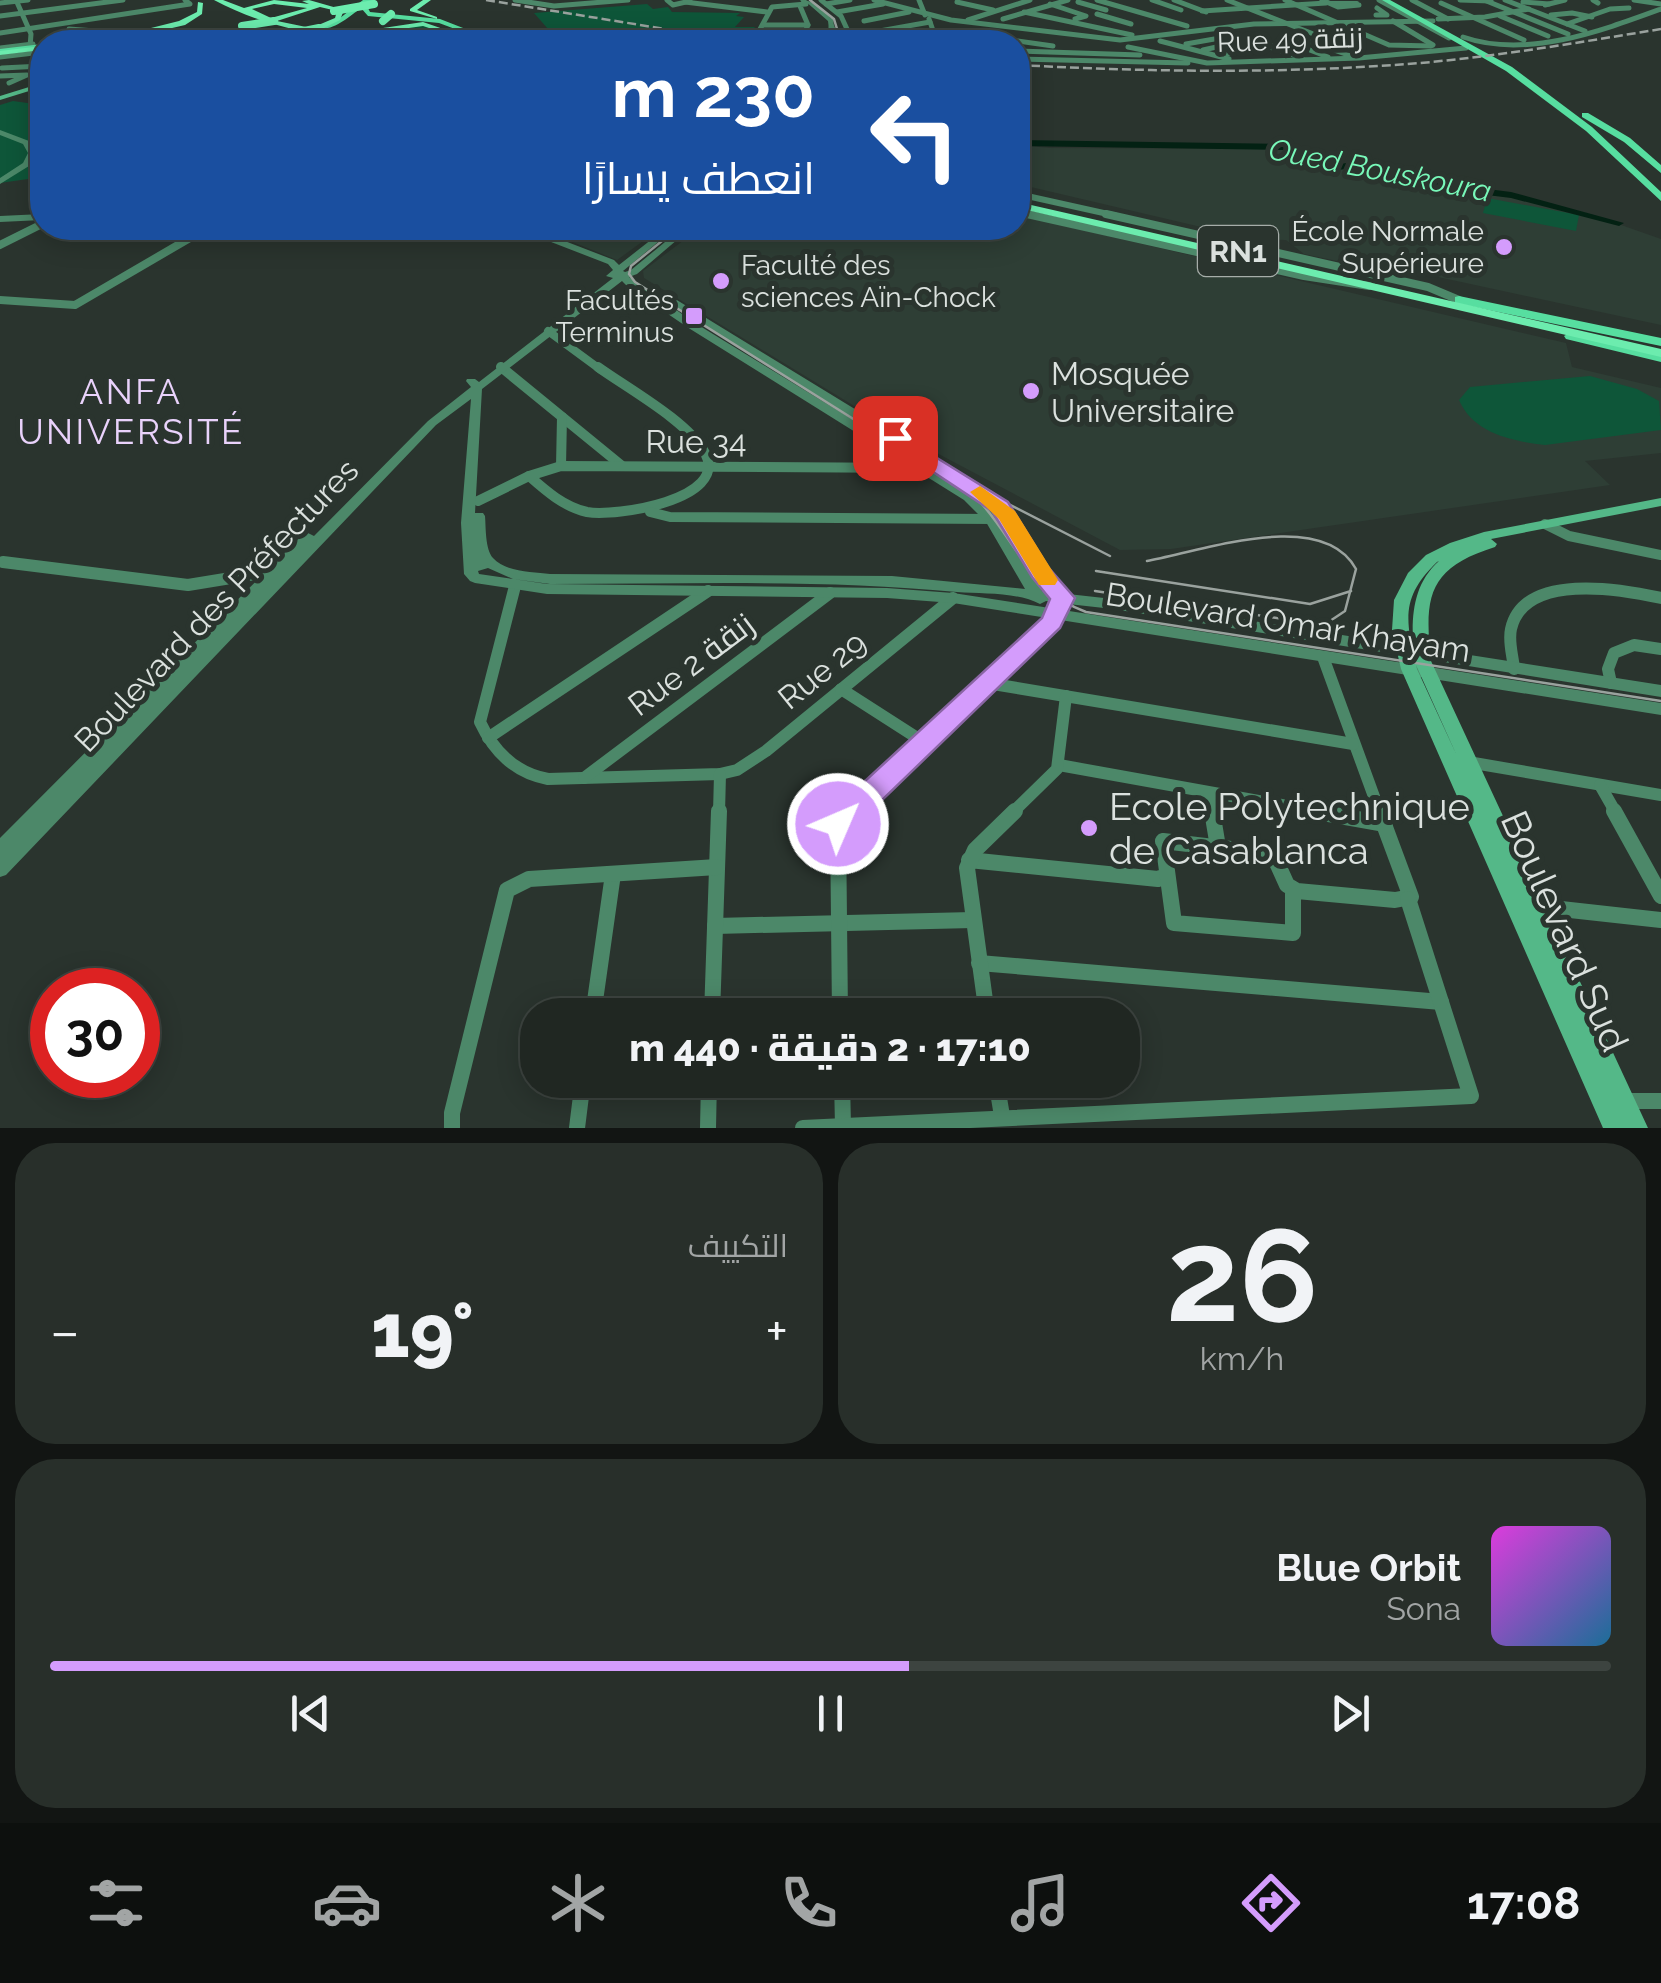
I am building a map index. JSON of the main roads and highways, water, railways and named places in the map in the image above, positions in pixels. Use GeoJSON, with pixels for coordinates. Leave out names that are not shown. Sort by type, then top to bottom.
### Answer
{"type":"FeatureCollection","features":[{"type":"Feature","properties":{"kind":"highway"},"geometry":{"type":"LineString","coordinates":[[215,0],[302,30]]}},
{"type":"Feature","properties":{"kind":"highway"},"geometry":{"type":"LineString","coordinates":[[215,0],[268,24],[297,30]]}},
{"type":"Feature","properties":{"kind":"highway"},"geometry":{"type":"LineString","coordinates":[[230,0],[283,0]]}},
{"type":"Feature","properties":{"kind":"highway"},"geometry":{"type":"LineString","coordinates":[[272,0],[320,2],[341,10],[338,19],[322,30]]}},
{"type":"Feature","properties":{"kind":"highway"},"geometry":{"type":"LineString","coordinates":[[197,30],[392,0]]}},
{"type":"Feature","properties":{"kind":"highway"},"geometry":{"type":"LineString","coordinates":[[370,3],[426,0]]}},
{"type":"Feature","properties":{"kind":"highway"},"geometry":{"type":"LineString","coordinates":[[421,15],[412,8],[426,0]]}},
{"type":"Feature","properties":{"kind":"highway"},"geometry":{"type":"LineString","coordinates":[[200,1],[244,21],[294,30]]}},
{"type":"Feature","properties":{"kind":"highway"},"geometry":{"type":"LineString","coordinates":[[200,1],[212,15]]}},
{"type":"Feature","properties":{"kind":"highway"},"geometry":{"type":"LineString","coordinates":[[150,30],[198,15],[200,1]]}},
{"type":"Feature","properties":{"kind":"highway"},"geometry":{"type":"LineString","coordinates":[[253,16],[247,8],[263,3],[317,7],[273,21]]}},
{"type":"Feature","properties":{"kind":"highway"},"geometry":{"type":"LineString","coordinates":[[362,30],[382,21],[404,3]]}},
{"type":"Feature","properties":{"kind":"highway"},"geometry":{"type":"LineString","coordinates":[[404,3],[405,12],[454,26]]}},
{"type":"Feature","properties":{"kind":"highway"},"geometry":{"type":"LineString","coordinates":[[380,30],[414,23],[446,30]]}},
{"type":"Feature","properties":{"kind":"highway"},"geometry":{"type":"LineString","coordinates":[[0,53],[30,49]]}},
{"type":"Feature","properties":{"kind":"highway","name":"RN1"},"geometry":{"type":"LineString","coordinates":[[1030,206],[1452,302]]}},
{"type":"Feature","properties":{"kind":"highway","name":"RN1"},"geometry":{"type":"LineString","coordinates":[[1030,206],[1661,350]]}},
{"type":"Feature","properties":{"kind":"main road"},"geometry":{"type":"LineString","coordinates":[[1386,1],[1520,69],[1561,100],[1627,140],[1661,170]]}},
{"type":"Feature","properties":{"kind":"main road"},"geometry":{"type":"LineString","coordinates":[[323,30],[370,3]]}},
{"type":"Feature","properties":{"kind":"main road"},"geometry":{"type":"LineString","coordinates":[[370,3],[364,8],[366,12],[462,30]]}},
{"type":"Feature","properties":{"kind":"main road"},"geometry":{"type":"LineString","coordinates":[[370,3],[360,12],[438,23],[456,30]]}},
{"type":"Feature","properties":{"kind":"main road"},"geometry":{"type":"LineString","coordinates":[[1423,20],[1508,69],[1566,110],[1661,198]]}},
{"type":"Feature","properties":{"kind":"main road"},"geometry":{"type":"LineString","coordinates":[[0,53],[30,46]]}},
{"type":"Feature","properties":{"kind":"main road"},"geometry":{"type":"LineString","coordinates":[[0,99],[30,90]]}},
{"type":"Feature","properties":{"kind":"main road"},"geometry":{"type":"LineString","coordinates":[[1452,302],[1661,350]]}},
{"type":"Feature","properties":{"kind":"main road"},"geometry":{"type":"LineString","coordinates":[[1415,662],[1419,606],[1425,587],[1447,561],[1480,546],[1661,502]]}},
{"type":"Feature","properties":{"kind":"main road"},"geometry":{"type":"LineString","coordinates":[[1551,528],[1661,512]]}},
{"type":"Feature","properties":{"kind":"main road","name":"Boulevard Sud"},"geometry":{"type":"LineString","coordinates":[[1415,662],[1468,762],[1524,905]]}},
{"type":"Feature","properties":{"kind":"main road","name":"Boulevard Sud"},"geometry":{"type":"LineString","coordinates":[[1415,662],[1613,1100],[1636,1128]]}},
{"type":"Feature","properties":{"kind":"main road","name":"Boulevard Sud"},"geometry":{"type":"LineString","coordinates":[[1613,1100],[1615,1128]]}},
{"type":"Feature","properties":{"kind":"waterway","name":"Oued Bouskoura"},"geometry":{"type":"LineString","coordinates":[[1030,143],[1285,147],[1338,167],[1370,163],[1439,186],[1511,195],[1619,223]]}},
{"type":"Feature","properties":{"kind":"tram line"},"geometry":{"type":"LineString","coordinates":[[810,0],[834,19],[837,30]]}},
{"type":"Feature","properties":{"kind":"tram line"},"geometry":{"type":"LineString","coordinates":[[663,240],[631,266],[629,274],[635,282],[973,494],[1036,576],[1066,603],[1086,612],[1661,701]]}},
{"type":"Feature","properties":{"kind":"tram line"},"geometry":{"type":"LineString","coordinates":[[981,490],[1110,556]]}},
{"type":"Feature","properties":{"kind":"tram line"},"geometry":{"type":"LineString","coordinates":[[1147,561],[1259,538],[1317,540],[1340,550],[1356,569],[1350,591]]}},
{"type":"Feature","properties":{"kind":"tram line"},"geometry":{"type":"LineString","coordinates":[[1096,571],[1310,604],[1350,591]]}},
{"type":"Feature","properties":{"kind":"tram line"},"geometry":{"type":"LineString","coordinates":[[1095,591],[1324,625],[1345,611],[1350,591]]}},
{"type":"Feature","properties":{"kind":"railway"},"geometry":{"type":"LineString","coordinates":[[486,0],[671,30]]}},
{"type":"Feature","properties":{"kind":"railway"},"geometry":{"type":"LineString","coordinates":[[1030,65],[1219,71],[1370,67],[1481,57],[1661,29]]}},
{"type":"Feature","properties":{"kind":"place","name":"École Normale Supérieure"},"geometry":{"type":"Point","coordinates":[1504,247]}},
{"type":"Feature","properties":{"kind":"place","name":"Faculté des sciences Aïn-Chock"},"geometry":{"type":"Point","coordinates":[721,281]}},
{"type":"Feature","properties":{"kind":"place","name":"Facultés Terminus"},"geometry":{"type":"Point","coordinates":[694,316]}},
{"type":"Feature","properties":{"kind":"place","name":"Mosquée Universitaire"},"geometry":{"type":"Point","coordinates":[1031,391]}},
{"type":"Feature","properties":{"kind":"place","name":"Ecole Polytechnique de Casablanca"},"geometry":{"type":"Point","coordinates":[1089,828]}},
{"type":"Feature","properties":{"kind":"district","name":"ANFA UNIVERSITÉ"},"geometry":{"type":"Point","coordinates":[131,411]}}]}
